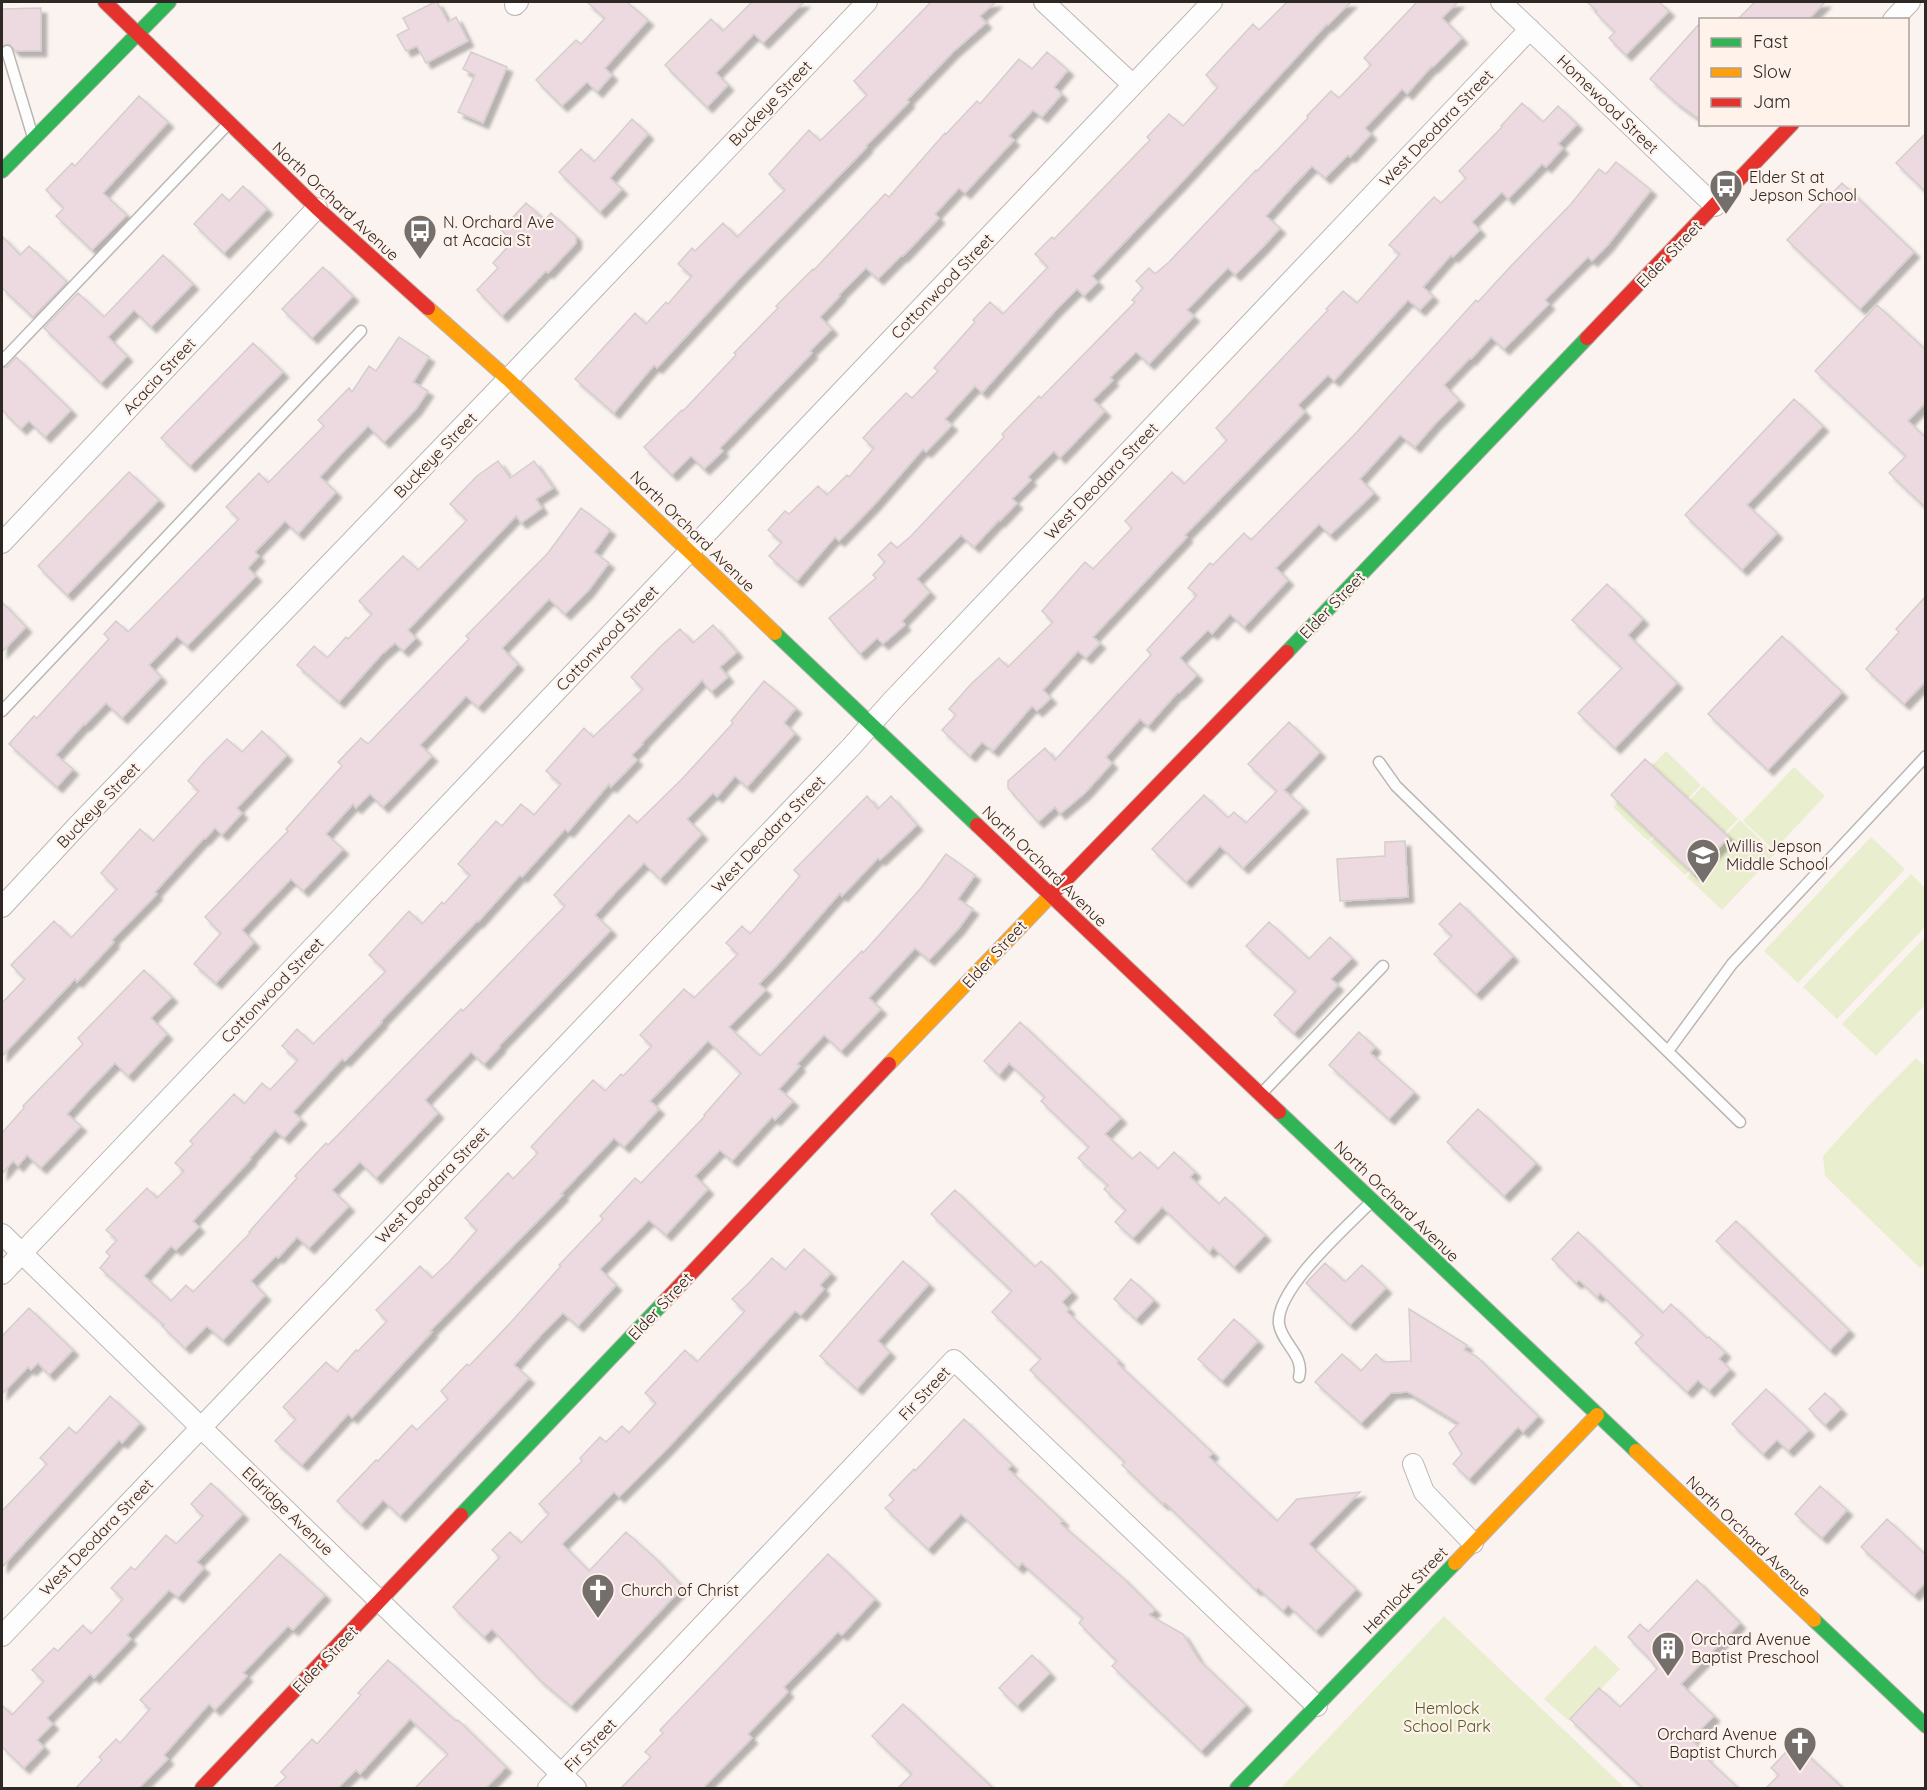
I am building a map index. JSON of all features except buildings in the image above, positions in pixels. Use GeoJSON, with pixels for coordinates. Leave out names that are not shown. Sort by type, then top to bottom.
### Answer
{"type":"FeatureCollection","features":[{"type":"Feature","properties":{"kind":"street","name":"North Orchard Avenue"},"geometry":{"type":"LineString","coordinates":[[105,2],[317,208],[508,379],[1926,1726]]}},
{"type":"Feature","properties":{"kind":"street"},"geometry":{"type":"LineString","coordinates":[[2,171],[169,2]]}},
{"type":"Feature","properties":{"kind":"street","name":"Buckeye Street"},"geometry":{"type":"LineString","coordinates":[[2,907],[867,2]]}},
{"type":"Feature","properties":{"kind":"street"},"geometry":{"type":"LineString","coordinates":[[1044,2],[1133,85]]}},
{"type":"Feature","properties":{"kind":"street","name":"Cottonwood Street"},"geometry":{"type":"LineString","coordinates":[[2,1274],[1212,2]]}},
{"type":"Feature","properties":{"kind":"street","name":"Homewood Street"},"geometry":{"type":"LineString","coordinates":[[1502,2],[1715,206]]}},
{"type":"Feature","properties":{"kind":"street"},"geometry":{"type":"LineString","coordinates":[[1895,18],[1910,2]]}},
{"type":"Feature","properties":{"kind":"street","name":"West Deodara Street"},"geometry":{"type":"LineString","coordinates":[[2,1636],[843,756],[871,723],[1530,29]]}},
{"type":"Feature","properties":{"kind":"street","name":"Elder Street"},"geometry":{"type":"LineString","coordinates":[[202,1788],[1051,894],[1291,648],[1790,126]]}},
{"type":"Feature","properties":{"kind":"street","name":"Acacia Street"},"geometry":{"type":"LineString","coordinates":[[2,543],[317,208]]}},
{"type":"Feature","properties":{"kind":"street","name":"Eldridge Avenue"},"geometry":{"type":"LineString","coordinates":[[2,1234],[380,1601],[555,1782],[576,1788]]}},
{"type":"Feature","properties":{"kind":"street","name":"Fir Street"},"geometry":{"type":"LineString","coordinates":[[555,1782],[954,1360],[1317,1706]]}},
{"type":"Feature","properties":{"kind":"street","name":"Hemlock Street"},"geometry":{"type":"LineString","coordinates":[[1237,1788],[1597,1415]]}},
{"type":"Feature","properties":{"kind":"street"},"geometry":{"type":"LineString","coordinates":[[1413,1464],[1424,1492],[1473,1543]]}},
{"type":"Feature","properties":{"kind":"lane"},"geometry":{"type":"LineString","coordinates":[[7,51],[33,139]]}},
{"type":"Feature","properties":{"kind":"lane"},"geometry":{"type":"LineString","coordinates":[[2,361],[230,122]]}},
{"type":"Feature","properties":{"kind":"lane"},"geometry":{"type":"LineString","coordinates":[[2,711],[361,331]]}},
{"type":"Feature","properties":{"kind":"lane"},"geometry":{"type":"LineString","coordinates":[[1668,1051],[1732,964],[1926,756]]}},
{"type":"Feature","properties":{"kind":"lane"},"geometry":{"type":"LineString","coordinates":[[1379,762],[1396,786],[1740,1122]]}},
{"type":"Feature","properties":{"kind":"lane"},"geometry":{"type":"LineString","coordinates":[[1261,1095],[1383,966]]}},
{"type":"Feature","properties":{"kind":"lane"},"geometry":{"type":"LineString","coordinates":[[1299,1377],[1300,1360],[1281,1334],[1279,1321],[1285,1299],[1303,1272],[1372,1201]]}},
{"type":"Feature","properties":{"kind":"green space"},"geometry":{"type":"Polygon","coordinates":[[[1666,751],[1701,785],[1648,841],[1613,807],[1666,751]]]}},
{"type":"Feature","properties":{"kind":"green space"},"geometry":{"type":"Polygon","coordinates":[[[1794,767],[1825,796],[1774,850],[1743,821],[1794,767]]]}},
{"type":"Feature","properties":{"kind":"green space"},"geometry":{"type":"Polygon","coordinates":[[[1703,786],[1738,819],[1685,875],[1650,842],[1703,786]]]}},
{"type":"Feature","properties":{"kind":"green space"},"geometry":{"type":"Polygon","coordinates":[[[1740,820],[1775,854],[1722,910],[1687,877],[1740,820]]]}},
{"type":"Feature","properties":{"kind":"green space"},"geometry":{"type":"Polygon","coordinates":[[[1871,837],[1905,869],[1798,983],[1764,951],[1871,837]]]}},
{"type":"Feature","properties":{"kind":"green space"},"geometry":{"type":"Polygon","coordinates":[[[1911,874],[1925,888],[1925,927],[1837,1019],[1803,987],[1911,874]]]}},
{"type":"Feature","properties":{"kind":"green space"},"geometry":{"type":"Polygon","coordinates":[[[1925,937],[1925,1005],[1876,1056],[1842,1024],[1925,937]]]}},
{"type":"Feature","properties":{"kind":"green space"},"geometry":{"type":"Polygon","coordinates":[[[1916,1058],[1926,1067],[1926,1263],[1920,1268],[1825,1176],[1823,1156],[1916,1058]]]}},
{"type":"Feature","properties":{"kind":"green space","name":"Hemlock School Park"},"geometry":{"type":"Polygon","coordinates":[[[1444,1616],[1625,1788],[1281,1788],[1444,1616]]]}},
{"type":"Feature","properties":{"kind":"green space"},"geometry":{"type":"Polygon","coordinates":[[[1595,1645],[1620,1669],[1569,1721],[1544,1699],[1595,1645]]]}},
{"type":"Feature","properties":{"kind":"traffic: fast"},"geometry":{"type":"LineString","coordinates":[[2,171],[169,2]]}},
{"type":"Feature","properties":{"kind":"traffic: fast"},"geometry":{"type":"LineString","coordinates":[[1287,652],[1587,338]]}},
{"type":"Feature","properties":{"kind":"traffic: fast"},"geometry":{"type":"LineString","coordinates":[[775,633],[977,825]]}},
{"type":"Feature","properties":{"kind":"traffic: fast"},"geometry":{"type":"LineString","coordinates":[[1279,1112],[1636,1451]]}},
{"type":"Feature","properties":{"kind":"traffic: fast"},"geometry":{"type":"LineString","coordinates":[[461,1515],[664,1302]]}},
{"type":"Feature","properties":{"kind":"traffic: fast"},"geometry":{"type":"LineString","coordinates":[[1237,1788],[1455,1563]]}},
{"type":"Feature","properties":{"kind":"traffic: fast"},"geometry":{"type":"LineString","coordinates":[[1814,1620],[1926,1726]]}},
{"type":"Feature","properties":{"kind":"traffic: slow"},"geometry":{"type":"LineString","coordinates":[[428,308],[508,379],[775,633]]}},
{"type":"Feature","properties":{"kind":"traffic: slow"},"geometry":{"type":"LineString","coordinates":[[889,1064],[1055,891]]}},
{"type":"Feature","properties":{"kind":"traffic: slow"},"geometry":{"type":"LineString","coordinates":[[1455,1563],[1597,1415]]}},
{"type":"Feature","properties":{"kind":"traffic: slow"},"geometry":{"type":"LineString","coordinates":[[1636,1451],[1814,1620]]}},
{"type":"Feature","properties":{"kind":"traffic: jam"},"geometry":{"type":"LineString","coordinates":[[105,2],[317,208],[428,308]]}},
{"type":"Feature","properties":{"kind":"traffic: jam"},"geometry":{"type":"LineString","coordinates":[[1587,338],[1790,126]]}},
{"type":"Feature","properties":{"kind":"traffic: jam"},"geometry":{"type":"LineString","coordinates":[[1055,891],[1287,652]]}},
{"type":"Feature","properties":{"kind":"traffic: jam"},"geometry":{"type":"LineString","coordinates":[[977,825],[1279,1112]]}},
{"type":"Feature","properties":{"kind":"traffic: jam"},"geometry":{"type":"LineString","coordinates":[[664,1302],[889,1064]]}},
{"type":"Feature","properties":{"kind":"traffic: jam"},"geometry":{"type":"LineString","coordinates":[[202,1788],[461,1515]]}},
{"type":"Feature","properties":{"kind":"place","name":"Elder St at Jepson School"},"geometry":{"type":"Point","coordinates":[1726,215]}},
{"type":"Feature","properties":{"kind":"place","name":"N. Orchard Ave at Acacia St"},"geometry":{"type":"Point","coordinates":[420,260]}},
{"type":"Feature","properties":{"kind":"place","name":"Willis Jepson Middle School"},"geometry":{"type":"Point","coordinates":[1703,884]}},
{"type":"Feature","properties":{"kind":"place","name":"Church of Christ"},"geometry":{"type":"Point","coordinates":[598,1619]}},
{"type":"Feature","properties":{"kind":"place","name":"Orchard Avenue Baptist Preschool"},"geometry":{"type":"Point","coordinates":[1668,1677]}},
{"type":"Feature","properties":{"kind":"place","name":"Orchard Avenue Baptist Church"},"geometry":{"type":"Point","coordinates":[1800,1772]}}]}
